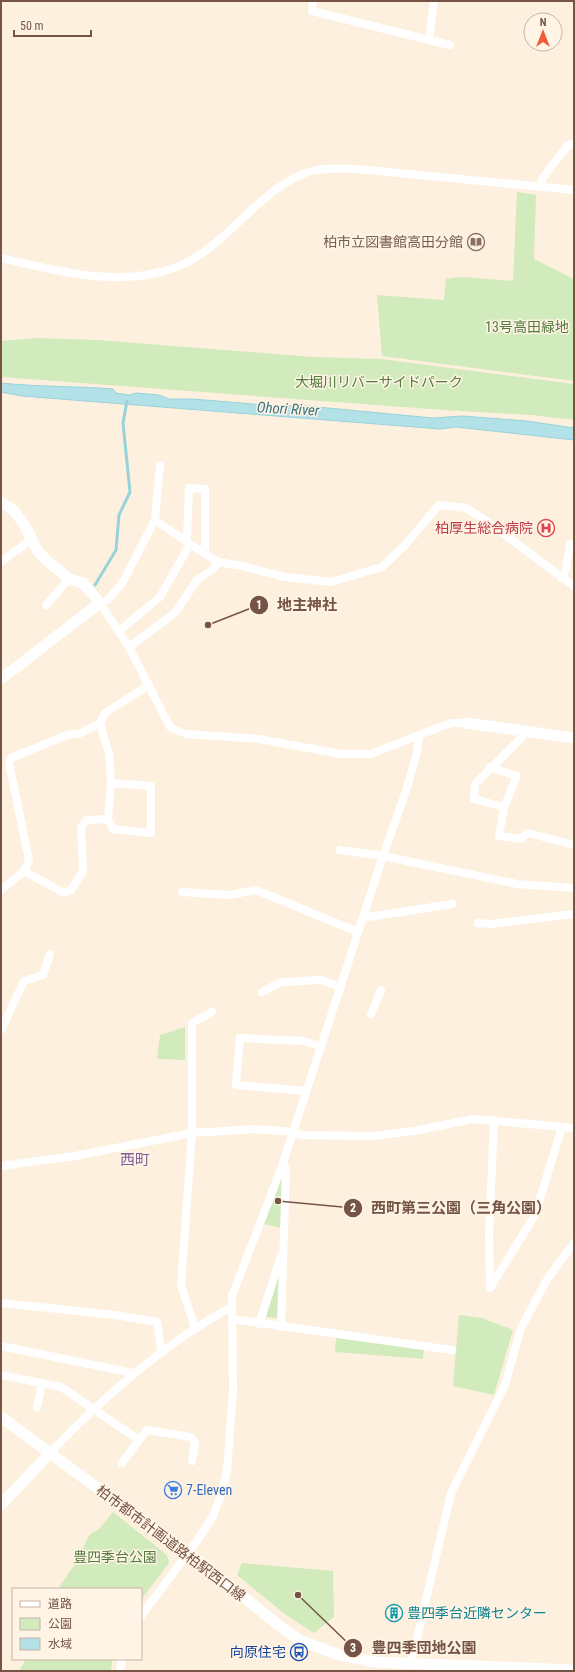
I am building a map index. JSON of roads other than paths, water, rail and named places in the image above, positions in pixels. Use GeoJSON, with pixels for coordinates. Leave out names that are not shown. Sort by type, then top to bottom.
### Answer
{"type":"FeatureCollection","features":[{"type":"Feature","properties":{"kind":"street"},"geometry":{"type":"LineString","coordinates":[[313,1],[312,11],[450,45]]}},
{"type":"Feature","properties":{"kind":"street"},"geometry":{"type":"LineString","coordinates":[[429,40],[434,1]]}},
{"type":"Feature","properties":{"kind":"street"},"geometry":{"type":"LineString","coordinates":[[540,186],[542,179],[568,145],[574,144]]}},
{"type":"Feature","properties":{"kind":"street"},"geometry":{"type":"LineString","coordinates":[[1,258],[47,268],[109,277],[132,278],[174,268],[212,246],[275,190],[288,181],[309,172],[330,168],[357,169],[574,190]]}},
{"type":"Feature","properties":{"kind":"street"},"geometry":{"type":"LineString","coordinates":[[1,679],[100,603],[108,600],[123,582],[155,520],[160,465]]}},
{"type":"Feature","properties":{"kind":"street"},"geometry":{"type":"LineString","coordinates":[[119,631],[160,597],[187,542],[189,488],[205,489],[205,549],[203,552]]}},
{"type":"Feature","properties":{"kind":"street"},"geometry":{"type":"LineString","coordinates":[[1,502],[14,511],[24,524],[37,550],[46,560],[69,578],[83,584],[100,603],[129,647],[170,727],[187,734],[259,739],[341,754],[370,754],[452,723],[466,723],[574,738]]}},
{"type":"Feature","properties":{"kind":"street"},"geometry":{"type":"LineString","coordinates":[[155,520],[218,562],[242,566],[284,577],[330,582],[382,567],[406,544],[439,505],[466,508],[486,520],[561,578],[574,586]]}},
{"type":"Feature","properties":{"kind":"street"},"geometry":{"type":"LineString","coordinates":[[1,562],[32,539]]}},
{"type":"Feature","properties":{"kind":"street"},"geometry":{"type":"LineString","coordinates":[[561,578],[570,563],[570,544],[574,545]]}},
{"type":"Feature","properties":{"kind":"street"},"geometry":{"type":"LineString","coordinates":[[129,647],[175,613],[197,580],[212,570],[218,562]]}},
{"type":"Feature","properties":{"kind":"street"},"geometry":{"type":"LineString","coordinates":[[46,605],[69,578]]}},
{"type":"Feature","properties":{"kind":"street"},"geometry":{"type":"LineString","coordinates":[[1,890],[24,871],[29,860],[9,763],[11,758],[67,735],[81,733],[100,723],[105,713],[149,685]]}},
{"type":"Feature","properties":{"kind":"street"},"geometry":{"type":"LineString","coordinates":[[100,723],[109,754],[111,783],[108,819],[113,829],[151,833],[151,786],[111,783]]}},
{"type":"Feature","properties":{"kind":"street"},"geometry":{"type":"LineString","coordinates":[[504,807],[474,799],[475,784],[490,767],[522,737],[523,731]]}},
{"type":"Feature","properties":{"kind":"street"},"geometry":{"type":"LineString","coordinates":[[142,1615],[189,1552],[213,1516],[222,1492],[227,1470],[233,1391],[232,1296],[282,1166],[416,756],[419,739],[417,736]]}},
{"type":"Feature","properties":{"kind":"street"},"geometry":{"type":"LineString","coordinates":[[490,767],[517,776],[504,807],[499,836],[520,839],[528,834],[574,845]]}},
{"type":"Feature","properties":{"kind":"street"},"geometry":{"type":"LineString","coordinates":[[24,871],[64,893],[71,890],[83,871],[81,828],[86,820],[108,819]]}},
{"type":"Feature","properties":{"kind":"street"},"geometry":{"type":"LineString","coordinates":[[340,850],[383,856],[517,884],[574,888]]}},
{"type":"Feature","properties":{"kind":"street"},"geometry":{"type":"LineString","coordinates":[[182,892],[229,895],[256,890],[358,932]]}},
{"type":"Feature","properties":{"kind":"street"},"geometry":{"type":"LineString","coordinates":[[364,916],[452,904]]}},
{"type":"Feature","properties":{"kind":"street"},"geometry":{"type":"LineString","coordinates":[[478,923],[491,924],[574,914]]}},
{"type":"Feature","properties":{"kind":"street"},"geometry":{"type":"LineString","coordinates":[[1,1030],[24,981],[43,975],[50,954]]}},
{"type":"Feature","properties":{"kind":"street"},"geometry":{"type":"LineString","coordinates":[[262,992],[281,982],[321,980],[340,987]]}},
{"type":"Feature","properties":{"kind":"street"},"geometry":{"type":"LineString","coordinates":[[371,1014],[381,990]]}},
{"type":"Feature","properties":{"kind":"street"},"geometry":{"type":"LineString","coordinates":[[195,1328],[181,1285],[192,1133],[192,1023],[212,1012]]}},
{"type":"Feature","properties":{"kind":"street"},"geometry":{"type":"LineString","coordinates":[[306,1090],[236,1085],[240,1038],[303,1040],[321,1046]]}},
{"type":"Feature","properties":{"kind":"street"},"geometry":{"type":"LineString","coordinates":[[1,1166],[75,1156],[192,1133],[255,1129],[293,1132],[301,1135],[373,1136],[414,1131],[472,1119],[574,1128]]}},
{"type":"Feature","properties":{"kind":"street"},"geometry":{"type":"LineString","coordinates":[[494,1120],[489,1236],[490,1288],[535,1215],[562,1127]]}},
{"type":"Feature","properties":{"kind":"street"},"geometry":{"type":"LineString","coordinates":[[281,1327],[286,1168],[282,1166]]}},
{"type":"Feature","properties":{"kind":"street"},"geometry":{"type":"LineString","coordinates":[[410,1667],[451,1493],[505,1385],[521,1328],[548,1278],[574,1243]]}},
{"type":"Feature","properties":{"kind":"street"},"geometry":{"type":"LineString","coordinates":[[259,1324],[284,1248]]}},
{"type":"Feature","properties":{"kind":"street"},"geometry":{"type":"LineString","coordinates":[[1,1303],[115,1314],[157,1322],[163,1352]]}},
{"type":"Feature","properties":{"kind":"street"},"geometry":{"type":"LineString","coordinates":[[1,1505],[93,1408],[133,1373],[195,1328],[231,1307]]}},
{"type":"Feature","properties":{"kind":"street"},"geometry":{"type":"LineString","coordinates":[[232,1319],[452,1350]]}},
{"type":"Feature","properties":{"kind":"street"},"geometry":{"type":"LineString","coordinates":[[1,1346],[133,1373]]}},
{"type":"Feature","properties":{"kind":"street"},"geometry":{"type":"LineString","coordinates":[[1,1375],[61,1387],[139,1440]]}},
{"type":"Feature","properties":{"kind":"street"},"geometry":{"type":"LineString","coordinates":[[37,1407],[42,1383]]}},
{"type":"Feature","properties":{"kind":"street","name":"柏市都市計画道路柏駅西口線"},"geometry":{"type":"LineString","coordinates":[[1,1417],[122,1506],[189,1552],[281,1627],[301,1641],[322,1650],[358,1660],[410,1667],[574,1670]]}},
{"type":"Feature","properties":{"kind":"street"},"geometry":{"type":"LineString","coordinates":[[122,1463],[147,1430],[191,1437],[195,1443],[192,1461]]}},
{"type":"Feature","properties":{"kind":"street"},"geometry":{"type":"LineString","coordinates":[[120,1671],[122,1660]]}},
{"type":"Feature","properties":{"kind":"water","name":"Ohori River"},"geometry":{"type":"Polygon","coordinates":[[[1,383],[113,389],[116,393],[129,395],[136,393],[159,395],[169,399],[193,399],[276,406],[307,406],[433,418],[462,416],[527,421],[574,428],[574,440],[456,427],[440,429],[22,396],[1,392],[1,383]]]}},
{"type":"Feature","properties":{"kind":"waterway"},"geometry":{"type":"LineString","coordinates":[[95,585],[116,550],[119,515],[130,492],[123,423],[127,401]]}},
{"type":"Feature","properties":{"kind":"place","name":"柏市立図書館高田分館"},"geometry":{"type":"Point","coordinates":[476,242]}},
{"type":"Feature","properties":{"kind":"place","name":"柏厚生総合病院"},"geometry":{"type":"Point","coordinates":[546,528]}},
{"type":"Feature","properties":{"kind":"place","name":"地主神社"},"geometry":{"type":"Point","coordinates":[208,625]}},
{"type":"Feature","properties":{"kind":"place","name":"西町第三公園（三角公園）"},"geometry":{"type":"Point","coordinates":[278,1201]}},
{"type":"Feature","properties":{"kind":"place","name":"7-Eleven"},"geometry":{"type":"Point","coordinates":[173,1490]}},
{"type":"Feature","properties":{"kind":"place","name":"豊四季団地公園"},"geometry":{"type":"Point","coordinates":[298,1595]}},
{"type":"Feature","properties":{"kind":"place","name":"豊四季台近隣センター"},"geometry":{"type":"Point","coordinates":[394,1613]}},
{"type":"Feature","properties":{"kind":"place","name":"向原住宅"},"geometry":{"type":"Point","coordinates":[299,1652]}},
{"type":"Feature","properties":{"kind":"district","name":"西町"},"geometry":{"type":"Point","coordinates":[135,1160]}},
{"type":"Feature","properties":{"kind":"park label","name":"13号高田緑地"},"geometry":{"type":"Point","coordinates":[527,327]}},
{"type":"Feature","properties":{"kind":"park label","name":"大堀川リバーサイドパーク"},"geometry":{"type":"Point","coordinates":[379,382]}},
{"type":"Feature","properties":{"kind":"park label","name":"豊四季台公園"},"geometry":{"type":"Point","coordinates":[115,1557]}}]}
